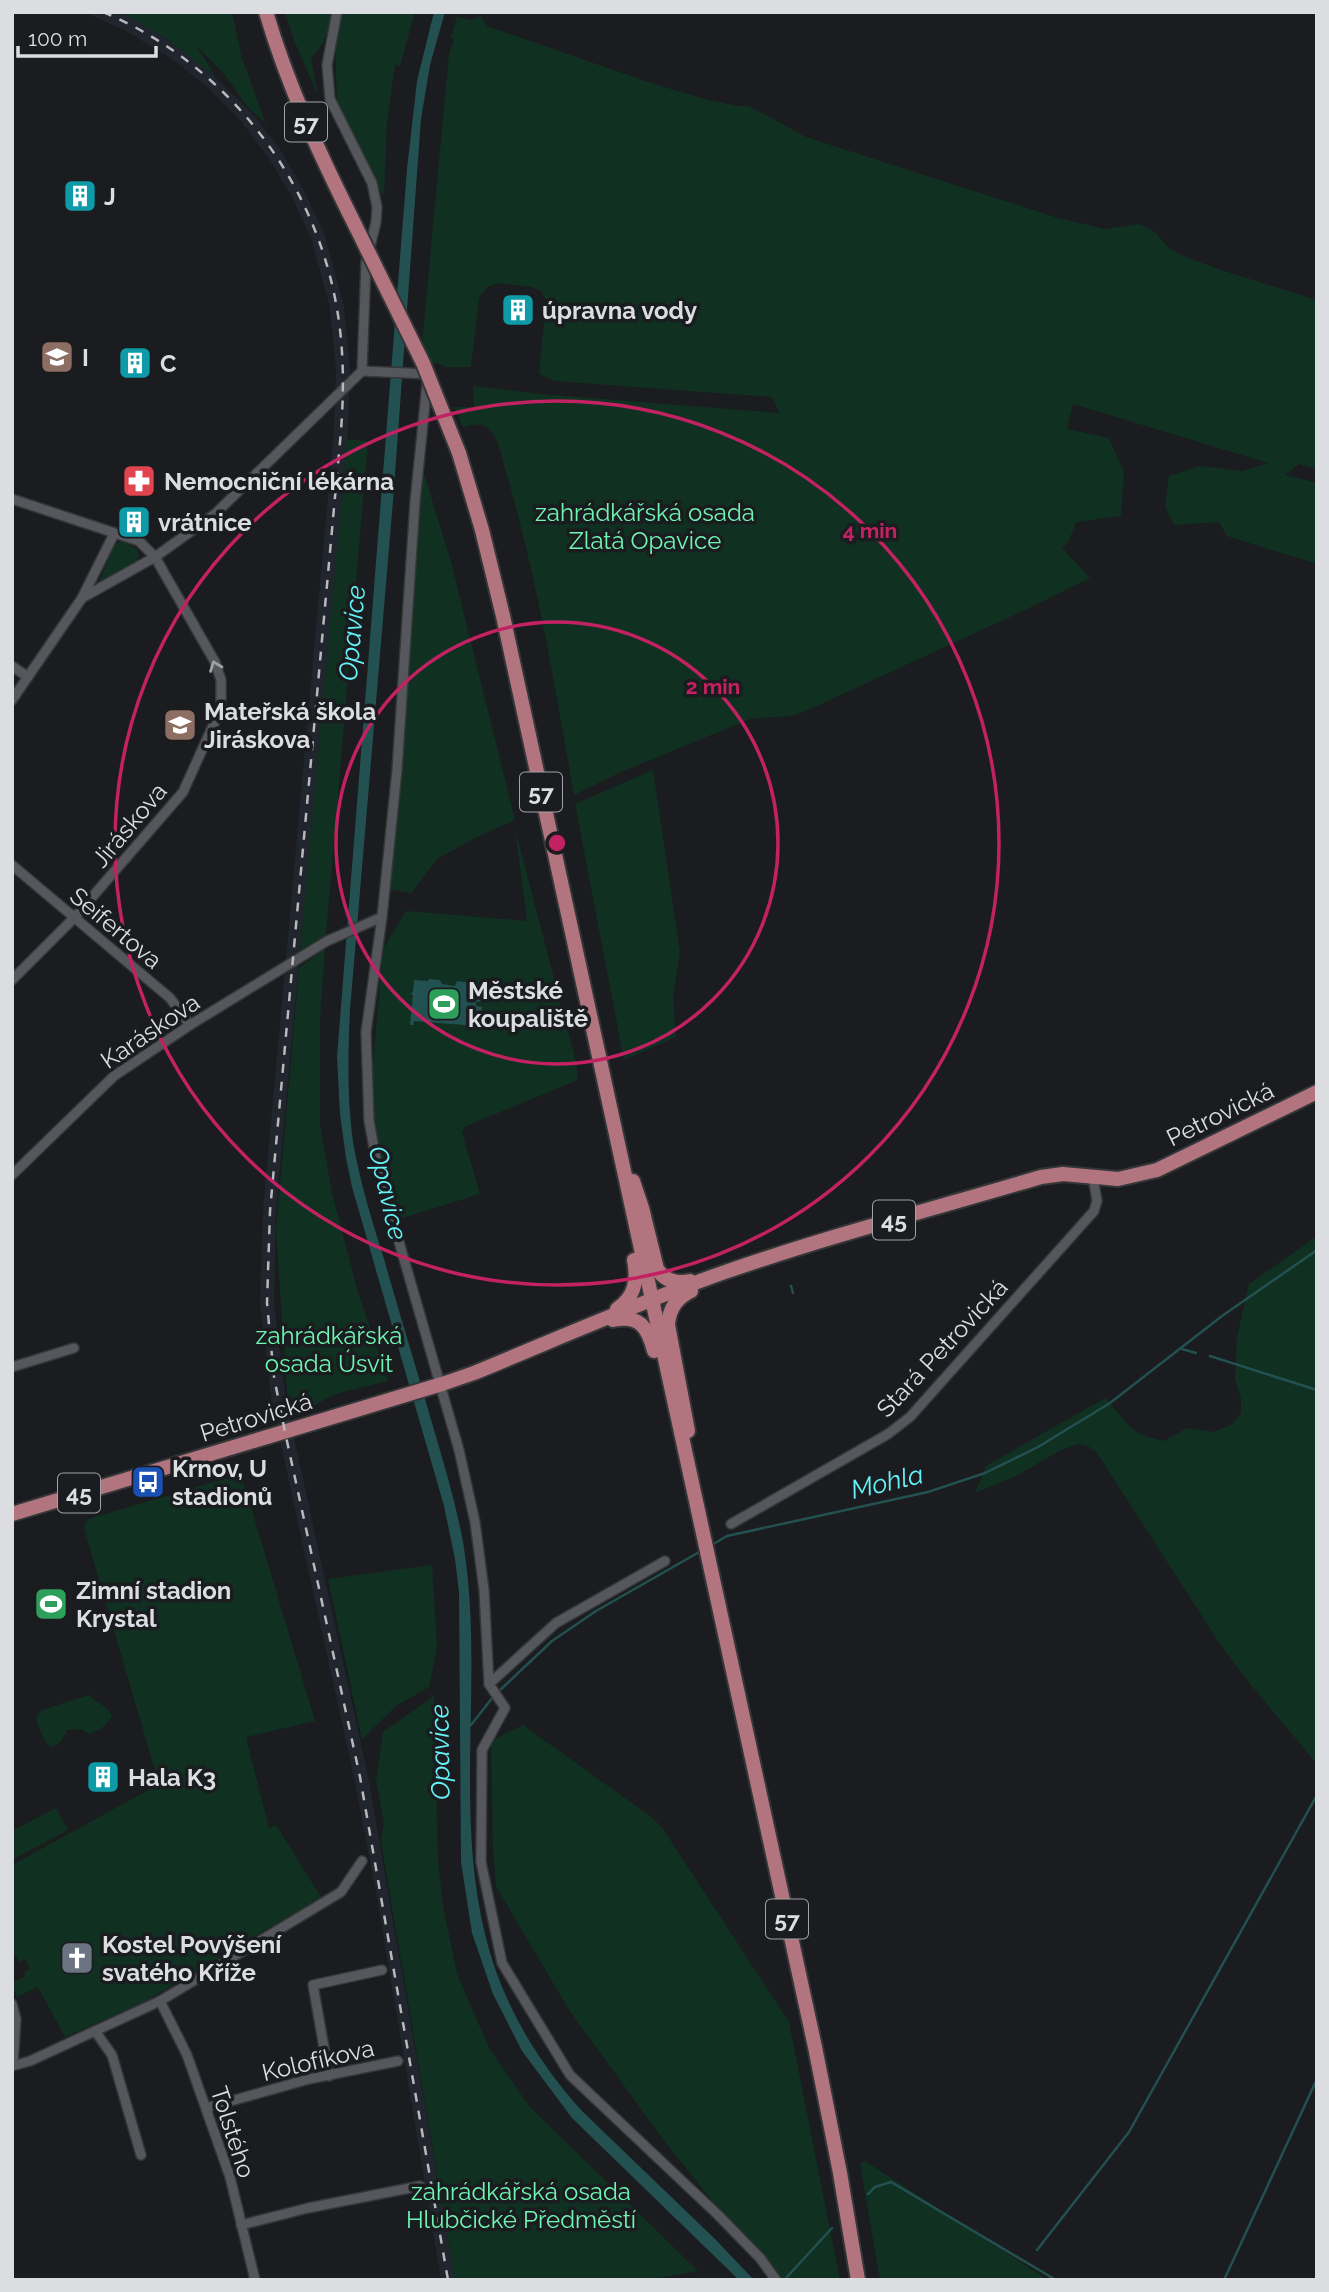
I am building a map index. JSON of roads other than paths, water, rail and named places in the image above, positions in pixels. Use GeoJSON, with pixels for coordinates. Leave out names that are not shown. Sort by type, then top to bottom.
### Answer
{"type":"FeatureCollection","features":[{"type":"Feature","properties":{"kind":"main road","name":"57"},"geometry":{"type":"LineString","coordinates":[[266,12],[282,63],[325,165],[423,363],[459,453],[482,530],[820,2072],[858,2280]]}},
{"type":"Feature","properties":{"kind":"main road","name":"Petrovická"},"geometry":{"type":"LineString","coordinates":[[1093,1177],[1118,1179],[1157,1170],[1317,1092]]}},
{"type":"Feature","properties":{"kind":"main road"},"geometry":{"type":"LineString","coordinates":[[615,1134],[640,1199],[654,1264],[659,1273],[667,1280],[680,1283],[726,1272]]}},
{"type":"Feature","properties":{"kind":"main road"},"geometry":{"type":"LineString","coordinates":[[578,1330],[622,1306],[631,1296],[636,1284],[615,1134]]}},
{"type":"Feature","properties":{"kind":"main road","name":"45"},"geometry":{"type":"LineString","coordinates":[[439,1385],[726,1272],[1041,1177],[1063,1174],[1093,1177]]}},
{"type":"Feature","properties":{"kind":"main road"},"geometry":{"type":"LineString","coordinates":[[692,1486],[686,1414],[668,1319],[672,1307],[681,1296],[726,1272]]}},
{"type":"Feature","properties":{"kind":"main road"},"geometry":{"type":"LineString","coordinates":[[578,1330],[624,1318],[637,1321],[646,1329],[652,1342],[668,1415],[692,1486]]}},
{"type":"Feature","properties":{"kind":"main road","name":"Petrovická"},"geometry":{"type":"LineString","coordinates":[[12,1514],[439,1385]]}},
{"type":"Feature","properties":{"kind":"street"},"geometry":{"type":"LineString","coordinates":[[82,598],[155,557],[215,514],[362,371],[366,263],[377,207],[372,183],[330,99],[327,78],[328,52],[337,12]]}},
{"type":"Feature","properties":{"kind":"street"},"geometry":{"type":"LineString","coordinates":[[362,371],[428,374],[414,515],[397,770],[382,917],[366,1032],[369,1121],[378,1169],[459,1450],[475,1522],[484,1590],[486,1664],[490,1687],[505,1708],[482,1750],[481,1862],[502,1963],[570,2076],[718,2215],[760,2258],[776,2280]]}},
{"type":"Feature","properties":{"kind":"street"},"geometry":{"type":"LineString","coordinates":[[12,499],[139,541],[155,557]]}},
{"type":"Feature","properties":{"kind":"street"},"geometry":{"type":"LineString","coordinates":[[12,699],[82,598],[114,534]]}},
{"type":"Feature","properties":{"kind":"street","name":"Jiráskova"},"geometry":{"type":"LineString","coordinates":[[12,980],[74,918],[183,792],[221,708],[221,680],[215,662],[155,557]]}},
{"type":"Feature","properties":{"kind":"street"},"geometry":{"type":"LineString","coordinates":[[12,666],[28,677]]}},
{"type":"Feature","properties":{"kind":"street","name":"Seifertova"},"geometry":{"type":"LineString","coordinates":[[12,865],[170,998],[190,1025]]}},
{"type":"Feature","properties":{"kind":"street","name":"Karáskova"},"geometry":{"type":"LineString","coordinates":[[12,1175],[114,1076],[190,1025],[327,941],[382,917]]}},
{"type":"Feature","properties":{"kind":"street","name":"Stará Petrovická"},"geometry":{"type":"LineString","coordinates":[[731,1524],[888,1434],[910,1417],[1094,1211],[1097,1201],[1093,1177]]}},
{"type":"Feature","properties":{"kind":"street"},"geometry":{"type":"LineString","coordinates":[[12,1367],[74,1348]]}},
{"type":"Feature","properties":{"kind":"street"},"geometry":{"type":"LineString","coordinates":[[490,1687],[556,1623],[665,1561]]}},
{"type":"Feature","properties":{"kind":"street"},"geometry":{"type":"LineString","coordinates":[[12,2004],[16,2019],[12,2065],[30,2061],[160,2001],[341,1892],[362,1861]]}},
{"type":"Feature","properties":{"kind":"street"},"geometry":{"type":"LineString","coordinates":[[329,2076],[313,1985],[382,1970]]}},
{"type":"Feature","properties":{"kind":"street","name":"Tolstého"},"geometry":{"type":"LineString","coordinates":[[160,2001],[187,2055],[230,2177],[255,2280]]}},
{"type":"Feature","properties":{"kind":"street"},"geometry":{"type":"LineString","coordinates":[[95,2031],[112,2054],[141,2155]]}},
{"type":"Feature","properties":{"kind":"street","name":"Kolofíkova"},"geometry":{"type":"LineString","coordinates":[[206,2109],[309,2079],[398,2061]]}},
{"type":"Feature","properties":{"kind":"street"},"geometry":{"type":"LineString","coordinates":[[241,2225],[308,2208],[420,2186]]}},
{"type":"Feature","properties":{"kind":"water"},"geometry":{"type":"Polygon","coordinates":[[[434,12],[445,12],[430,65],[421,119],[393,501],[350,1010],[349,1076],[353,1142],[367,1201],[446,1472],[463,1542],[471,1641],[472,1840],[476,1889],[493,1962],[524,2031],[567,2093],[583,2112],[754,2280],[739,2280],[572,2118],[522,2051],[493,1994],[472,1933],[461,1862],[459,1592],[455,1559],[444,1506],[346,1158],[337,1057],[407,169],[417,81],[434,12]]]}},
{"type":"Feature","properties":{"kind":"water","name":"Městské koupaliště"},"geometry":{"type":"Polygon","coordinates":[[[429,979],[455,986],[457,981],[483,985],[482,997],[485,997],[485,1000],[476,1002],[476,1006],[482,1007],[479,1030],[476,1026],[414,1021],[413,1025],[410,1025],[413,995],[410,994],[413,992],[414,980],[429,979]]]}},
{"type":"Feature","properties":{"kind":"waterway","name":"Mohla"},"geometry":{"type":"LineString","coordinates":[[710,1546],[727,1536],[928,1492],[985,1473],[1038,1447],[1110,1403],[1222,1316],[1317,1250]]}},
{"type":"Feature","properties":{"kind":"waterway"},"geometry":{"type":"LineString","coordinates":[[791,1286],[793,1293]]}},
{"type":"Feature","properties":{"kind":"waterway"},"geometry":{"type":"LineString","coordinates":[[1182,1349],[1196,1353]]}},
{"type":"Feature","properties":{"kind":"waterway"},"geometry":{"type":"LineString","coordinates":[[1210,1356],[1317,1390]]}},
{"type":"Feature","properties":{"kind":"waterway","name":"Mohla"},"geometry":{"type":"LineString","coordinates":[[498,1692],[552,1641],[596,1611],[701,1551]]}},
{"type":"Feature","properties":{"kind":"waterway","name":"Mohla"},"geometry":{"type":"LineString","coordinates":[[471,1725],[493,1697]]}},
{"type":"Feature","properties":{"kind":"waterway"},"geometry":{"type":"LineString","coordinates":[[1037,2250],[1129,2132],[1317,1795]]}},
{"type":"Feature","properties":{"kind":"waterway"},"geometry":{"type":"LineString","coordinates":[[1224,2280],[1317,2079]]}},
{"type":"Feature","properties":{"kind":"waterway"},"geometry":{"type":"LineString","coordinates":[[868,2194],[875,2187],[891,2182],[1056,2280]]}},
{"type":"Feature","properties":{"kind":"waterway"},"geometry":{"type":"LineString","coordinates":[[786,2278],[832,2228]]}},
{"type":"Feature","properties":{"kind":"railway"},"geometry":{"type":"LineString","coordinates":[[103,12],[147,34],[188,61],[225,94],[258,130],[285,171],[308,214],[326,261],[337,309],[343,370],[341,431],[270,1211],[267,1303],[274,1377],[360,1777],[448,2280]]}},
{"type":"Feature","properties":{"kind":"place","name":"J"},"geometry":{"type":"Point","coordinates":[80,196]}},
{"type":"Feature","properties":{"kind":"place","name":"úpravna vody"},"geometry":{"type":"Point","coordinates":[518,310]}},
{"type":"Feature","properties":{"kind":"place","name":"I"},"geometry":{"type":"Point","coordinates":[57,357]}},
{"type":"Feature","properties":{"kind":"place","name":"C"},"geometry":{"type":"Point","coordinates":[135,363]}},
{"type":"Feature","properties":{"kind":"place","name":"Nemocniční lékárna"},"geometry":{"type":"Point","coordinates":[139,481]}},
{"type":"Feature","properties":{"kind":"place","name":"vrátnice"},"geometry":{"type":"Point","coordinates":[134,522]}},
{"type":"Feature","properties":{"kind":"place","name":"Mateřská škola Jiráskova"},"geometry":{"type":"Point","coordinates":[180,725]}},
{"type":"Feature","properties":{"kind":"place","name":"Městské koupaliště"},"geometry":{"type":"Point","coordinates":[444,1004]}},
{"type":"Feature","properties":{"kind":"place","name":"Krnov, U stadionů"},"geometry":{"type":"Point","coordinates":[148,1482]}},
{"type":"Feature","properties":{"kind":"place","name":"Zimní stadion Krystal"},"geometry":{"type":"Point","coordinates":[51,1604]}},
{"type":"Feature","properties":{"kind":"place","name":"Hala K3"},"geometry":{"type":"Point","coordinates":[103,1777]}},
{"type":"Feature","properties":{"kind":"place","name":"Kostel Povýšení svatého Kříže"},"geometry":{"type":"Point","coordinates":[77,1958]}},
{"type":"Feature","properties":{"kind":"park label","name":"zahrádkářská osada Zlatá Opavice"},"geometry":{"type":"Point","coordinates":[645,526]}},
{"type":"Feature","properties":{"kind":"park label","name":"zahrádkářská osada Úsvit"},"geometry":{"type":"Point","coordinates":[329,1349]}},
{"type":"Feature","properties":{"kind":"park label","name":"zahrádkářská osada Hlubčické Předměstí"},"geometry":{"type":"Point","coordinates":[521,2205]}},
{"type":"Feature","properties":{"kind":"water label","name":"Opavice"},"geometry":{"type":"Point","coordinates":[352,633]}},
{"type":"Feature","properties":{"kind":"water label","name":"Opavice"},"geometry":{"type":"Point","coordinates":[388,1193]}},
{"type":"Feature","properties":{"kind":"water label","name":"Opavice"},"geometry":{"type":"Point","coordinates":[440,1752]}}]}
